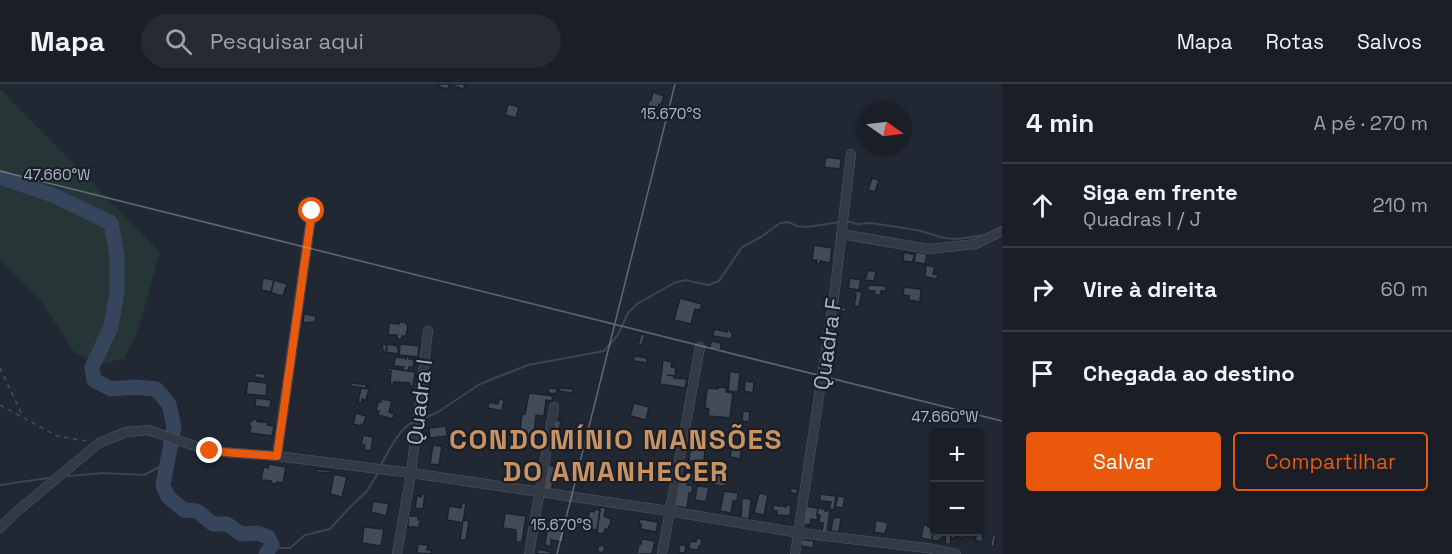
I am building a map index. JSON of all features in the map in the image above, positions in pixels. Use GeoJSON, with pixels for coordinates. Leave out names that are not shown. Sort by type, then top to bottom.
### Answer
{"type":"FeatureCollection","features":[{"type":"Feature","properties":{"kind":"street","name":"Quadra F"},"geometry":{"type":"LineString","coordinates":[[795,554],[832,309],[851,154]]}},
{"type":"Feature","properties":{"kind":"street"},"geometry":{"type":"LineString","coordinates":[[277,456],[312,211]]}},
{"type":"Feature","properties":{"kind":"street"},"geometry":{"type":"LineString","coordinates":[[842,234],[929,249],[976,244],[1002,231]]}},
{"type":"Feature","properties":{"kind":"street","name":"Quadra I"},"geometry":{"type":"LineString","coordinates":[[397,554],[411,473],[428,331]]}},
{"type":"Feature","properties":{"kind":"street"},"geometry":{"type":"LineString","coordinates":[[662,554],[700,347]]}},
{"type":"Feature","properties":{"kind":"street"},"geometry":{"type":"LineString","coordinates":[[529,554],[554,407]]}},
{"type":"Feature","properties":{"kind":"street"},"geometry":{"type":"LineString","coordinates":[[0,528],[99,443],[126,432],[148,430],[210,451],[277,456],[411,473],[669,511],[799,533],[956,554]]}},
{"type":"Feature","properties":{"kind":"path"},"geometry":{"type":"LineString","coordinates":[[0,368],[23,418]]}},
{"type":"Feature","properties":{"kind":"path"},"geometry":{"type":"LineString","coordinates":[[0,405],[57,436],[99,443]]}},
{"type":"Feature","properties":{"kind":"shaded area"},"geometry":{"type":"Polygon","coordinates":[[[0,89],[160,252],[137,334],[124,358],[98,365],[74,352],[40,299],[0,259],[0,89]]]}},
{"type":"Feature","properties":{"kind":"building"},"geometry":{"type":"Polygon","coordinates":[[[440,84],[449,84],[448,89],[439,87],[440,84]]]}},
{"type":"Feature","properties":{"kind":"building"},"geometry":{"type":"Polygon","coordinates":[[[451,84],[465,84],[466,86],[463,89],[451,84]]]}},
{"type":"Feature","properties":{"kind":"building"},"geometry":{"type":"Polygon","coordinates":[[[653,92],[664,96],[657,112],[646,109],[653,92]]]}},
{"type":"Feature","properties":{"kind":"building"},"geometry":{"type":"Polygon","coordinates":[[[508,104],[519,107],[516,118],[505,115],[508,104]]]}},
{"type":"Feature","properties":{"kind":"building"},"geometry":{"type":"Polygon","coordinates":[[[826,157],[841,159],[840,169],[824,167],[826,157]]]}},
{"type":"Feature","properties":{"kind":"building"},"geometry":{"type":"Polygon","coordinates":[[[872,178],[879,180],[875,192],[868,190],[872,178]]]}},
{"type":"Feature","properties":{"kind":"building"},"geometry":{"type":"Polygon","coordinates":[[[814,245],[832,248],[830,263],[820,261],[820,264],[816,263],[817,260],[812,260],[814,245]]]}},
{"type":"Feature","properties":{"kind":"building"},"geometry":{"type":"Polygon","coordinates":[[[904,252],[915,255],[912,262],[903,261],[904,252]]]}},
{"type":"Feature","properties":{"kind":"building"},"geometry":{"type":"Polygon","coordinates":[[[916,252],[927,254],[925,264],[914,262],[916,252]]]}},
{"type":"Feature","properties":{"kind":"building"},"geometry":{"type":"Polygon","coordinates":[[[926,265],[935,267],[933,274],[938,275],[937,279],[925,277],[926,265]]]}},
{"type":"Feature","properties":{"kind":"building"},"geometry":{"type":"Polygon","coordinates":[[[868,270],[876,272],[874,281],[864,280],[868,270]]]}},
{"type":"Feature","properties":{"kind":"building"},"geometry":{"type":"Polygon","coordinates":[[[263,278],[274,280],[271,292],[261,290],[263,278]]]}},
{"type":"Feature","properties":{"kind":"building"},"geometry":{"type":"Polygon","coordinates":[[[850,278],[861,280],[859,290],[848,288],[850,278]]]}},
{"type":"Feature","properties":{"kind":"building"},"geometry":{"type":"Polygon","coordinates":[[[274,280],[287,284],[283,296],[271,293],[274,280]]]}},
{"type":"Feature","properties":{"kind":"building"},"geometry":{"type":"Polygon","coordinates":[[[868,285],[886,286],[886,291],[881,291],[881,295],[874,295],[875,291],[868,291],[868,285]]]}},
{"type":"Feature","properties":{"kind":"building"},"geometry":{"type":"Polygon","coordinates":[[[904,287],[921,289],[920,302],[909,300],[909,296],[903,295],[904,287]]]}},
{"type":"Feature","properties":{"kind":"building"},"geometry":{"type":"Polygon","coordinates":[[[854,291],[862,292],[859,307],[854,306],[856,294],[854,291]]]}},
{"type":"Feature","properties":{"kind":"building"},"geometry":{"type":"Polygon","coordinates":[[[680,298],[702,304],[700,310],[695,309],[691,324],[674,320],[680,298]]]}},
{"type":"Feature","properties":{"kind":"building"},"geometry":{"type":"Polygon","coordinates":[[[833,308],[846,308],[846,311],[833,312],[833,308]]]}},
{"type":"Feature","properties":{"kind":"building"},"geometry":{"type":"Polygon","coordinates":[[[304,314],[316,316],[315,322],[303,323],[304,314]]]}},
{"type":"Feature","properties":{"kind":"building"},"geometry":{"type":"Polygon","coordinates":[[[399,322],[408,325],[406,336],[402,336],[402,339],[397,339],[397,335],[388,335],[389,323],[399,324],[399,322]]]}},
{"type":"Feature","properties":{"kind":"building"},"geometry":{"type":"Polygon","coordinates":[[[714,329],[727,332],[727,329],[730,330],[733,332],[731,339],[713,336],[714,329]]]}},
{"type":"Feature","properties":{"kind":"building"},"geometry":{"type":"Polygon","coordinates":[[[641,334],[645,335],[642,345],[634,343],[639,342],[641,334]]]}},
{"type":"Feature","properties":{"kind":"building"},"geometry":{"type":"Polygon","coordinates":[[[711,341],[721,343],[721,350],[710,349],[711,341]]]}},
{"type":"Feature","properties":{"kind":"building"},"geometry":{"type":"Polygon","coordinates":[[[382,344],[397,346],[399,354],[385,352],[382,344]]]}},
{"type":"Feature","properties":{"kind":"building"},"geometry":{"type":"Polygon","coordinates":[[[400,344],[419,346],[418,357],[399,355],[400,344]]]}},
{"type":"Feature","properties":{"kind":"building"},"geometry":{"type":"Polygon","coordinates":[[[402,356],[414,360],[413,367],[409,367],[408,371],[403,370],[404,367],[394,366],[395,357],[402,358],[402,356]]]}},
{"type":"Feature","properties":{"kind":"building"},"geometry":{"type":"Polygon","coordinates":[[[635,356],[647,358],[647,363],[633,361],[635,356]]]}},
{"type":"Feature","properties":{"kind":"building"},"geometry":{"type":"Polygon","coordinates":[[[663,360],[672,362],[671,367],[676,368],[675,376],[667,375],[687,379],[685,388],[660,384],[663,360]]]}},
{"type":"Feature","properties":{"kind":"building"},"geometry":{"type":"Polygon","coordinates":[[[387,368],[415,372],[413,386],[409,386],[410,383],[390,384],[391,371],[387,371],[387,368]]]}},
{"type":"Feature","properties":{"kind":"building"},"geometry":{"type":"Polygon","coordinates":[[[730,371],[740,373],[738,392],[728,391],[730,371]]]}},
{"type":"Feature","properties":{"kind":"building"},"geometry":{"type":"Polygon","coordinates":[[[255,373],[265,374],[265,379],[254,377],[255,373]]]}},
{"type":"Feature","properties":{"kind":"building"},"geometry":{"type":"Polygon","coordinates":[[[248,381],[267,383],[266,396],[246,394],[248,381]]]}},
{"type":"Feature","properties":{"kind":"building"},"geometry":{"type":"Polygon","coordinates":[[[745,381],[754,382],[753,393],[744,391],[745,381]]]}},
{"type":"Feature","properties":{"kind":"building"},"geometry":{"type":"Polygon","coordinates":[[[352,383],[367,385],[366,388],[351,386],[352,383]]]}},
{"type":"Feature","properties":{"kind":"building"},"geometry":{"type":"Polygon","coordinates":[[[718,387],[727,388],[726,392],[733,393],[730,418],[708,416],[709,409],[705,408],[707,388],[718,389],[718,387]]]}},
{"type":"Feature","properties":{"kind":"building"},"geometry":{"type":"Polygon","coordinates":[[[361,388],[369,389],[366,400],[362,399],[362,403],[358,402],[361,388]]]}},
{"type":"Feature","properties":{"kind":"building"},"geometry":{"type":"Polygon","coordinates":[[[549,388],[557,389],[556,394],[548,393],[549,388]]]}},
{"type":"Feature","properties":{"kind":"building"},"geometry":{"type":"Polygon","coordinates":[[[560,388],[573,389],[572,393],[559,391],[560,388]]]}},
{"type":"Feature","properties":{"kind":"building"},"geometry":{"type":"Polygon","coordinates":[[[529,393],[553,396],[552,401],[546,400],[544,416],[536,415],[534,436],[530,436],[530,439],[519,438],[522,414],[525,414],[529,393]]]}},
{"type":"Feature","properties":{"kind":"building"},"geometry":{"type":"Polygon","coordinates":[[[256,398],[271,400],[270,408],[255,406],[256,398]]]}},
{"type":"Feature","properties":{"kind":"building"},"geometry":{"type":"Polygon","coordinates":[[[382,399],[392,401],[389,412],[394,414],[393,419],[378,415],[379,411],[376,411],[378,402],[382,399]]]}},
{"type":"Feature","properties":{"kind":"building"},"geometry":{"type":"Polygon","coordinates":[[[499,399],[504,400],[502,411],[488,408],[489,402],[498,404],[499,399]]]}},
{"type":"Feature","properties":{"kind":"building"},"geometry":{"type":"Polygon","coordinates":[[[634,403],[649,407],[646,420],[630,416],[634,403]]]}},
{"type":"Feature","properties":{"kind":"building"},"geometry":{"type":"Polygon","coordinates":[[[743,411],[750,412],[749,422],[742,421],[743,411]]]}},
{"type":"Feature","properties":{"kind":"building"},"geometry":{"type":"Polygon","coordinates":[[[356,413],[366,416],[361,426],[353,424],[356,413]]]}},
{"type":"Feature","properties":{"kind":"building"},"geometry":{"type":"Polygon","coordinates":[[[252,419],[268,422],[267,425],[274,426],[272,436],[250,433],[251,426],[249,426],[252,419]]]}},
{"type":"Feature","properties":{"kind":"building"},"geometry":{"type":"Polygon","coordinates":[[[552,420],[561,421],[559,429],[551,428],[552,420]]]}},
{"type":"Feature","properties":{"kind":"building"},"geometry":{"type":"Polygon","coordinates":[[[446,426],[447,436],[430,438],[429,428],[446,426]]]}},
{"type":"Feature","properties":{"kind":"building"},"geometry":{"type":"Polygon","coordinates":[[[363,435],[373,437],[371,451],[364,450],[365,445],[361,444],[363,435]]]}},
{"type":"Feature","properties":{"kind":"building"},"geometry":{"type":"Polygon","coordinates":[[[686,436],[704,439],[702,449],[688,448],[689,441],[685,440],[686,436]]]}},
{"type":"Feature","properties":{"kind":"building"},"geometry":{"type":"Polygon","coordinates":[[[433,445],[442,446],[439,465],[430,464],[433,445]]]}},
{"type":"Feature","properties":{"kind":"building"},"geometry":{"type":"Polygon","coordinates":[[[732,445],[742,446],[740,459],[730,457],[732,445]]]}},
{"type":"Feature","properties":{"kind":"building"},"geometry":{"type":"Polygon","coordinates":[[[690,448],[705,449],[704,462],[689,461],[690,448]]]}},
{"type":"Feature","properties":{"kind":"building"},"geometry":{"type":"Polygon","coordinates":[[[269,464],[286,467],[283,483],[277,482],[276,484],[261,480],[264,467],[268,468],[269,464]]]}},
{"type":"Feature","properties":{"kind":"building"},"geometry":{"type":"Polygon","coordinates":[[[548,465],[556,467],[551,492],[540,488],[548,465]]]}},
{"type":"Feature","properties":{"kind":"building"},"geometry":{"type":"Polygon","coordinates":[[[317,469],[332,471],[331,473],[317,472],[317,469]]]}},
{"type":"Feature","properties":{"kind":"building"},"geometry":{"type":"Polygon","coordinates":[[[688,472],[700,474],[700,480],[687,480],[688,472]]]}},
{"type":"Feature","properties":{"kind":"building"},"geometry":{"type":"Polygon","coordinates":[[[715,472],[727,473],[725,486],[714,485],[715,472]]]}},
{"type":"Feature","properties":{"kind":"building"},"geometry":{"type":"Polygon","coordinates":[[[334,474],[347,477],[342,497],[330,494],[334,474]]]}},
{"type":"Feature","properties":{"kind":"building"},"geometry":{"type":"Polygon","coordinates":[[[678,481],[687,482],[687,485],[693,486],[692,493],[689,493],[687,508],[674,506],[678,481]]]}},
{"type":"Feature","properties":{"kind":"building"},"geometry":{"type":"Polygon","coordinates":[[[697,486],[709,487],[706,502],[695,500],[697,486]]]}},
{"type":"Feature","properties":{"kind":"building"},"geometry":{"type":"Polygon","coordinates":[[[790,488],[798,489],[797,494],[791,493],[790,488]]]}},
{"type":"Feature","properties":{"kind":"building"},"geometry":{"type":"Polygon","coordinates":[[[724,491],[738,493],[737,501],[733,501],[731,513],[720,511],[724,491]]]}},
{"type":"Feature","properties":{"kind":"building"},"geometry":{"type":"Polygon","coordinates":[[[759,493],[768,495],[764,515],[754,513],[759,493]]]}},
{"type":"Feature","properties":{"kind":"building"},"geometry":{"type":"Polygon","coordinates":[[[425,494],[423,509],[415,508],[417,495],[421,497],[425,494]]]}},
{"type":"Feature","properties":{"kind":"building"},"geometry":{"type":"Polygon","coordinates":[[[820,494],[836,496],[834,510],[829,509],[831,502],[820,501],[820,494]]]}},
{"type":"Feature","properties":{"kind":"building"},"geometry":{"type":"Polygon","coordinates":[[[838,496],[845,497],[843,508],[835,507],[838,496]]]}},
{"type":"Feature","properties":{"kind":"building"},"geometry":{"type":"Polygon","coordinates":[[[742,498],[751,499],[749,519],[741,518],[742,498]]]}},
{"type":"Feature","properties":{"kind":"building"},"geometry":{"type":"Polygon","coordinates":[[[373,501],[389,504],[386,516],[371,512],[373,501]]]}},
{"type":"Feature","properties":{"kind":"building"},"geometry":{"type":"Polygon","coordinates":[[[462,503],[466,503],[463,523],[447,520],[449,506],[461,508],[462,503]]]}},
{"type":"Feature","properties":{"kind":"building"},"geometry":{"type":"Polygon","coordinates":[[[773,505],[786,507],[791,505],[790,516],[777,515],[777,511],[773,510],[773,505]]]}},
{"type":"Feature","properties":{"kind":"building"},"geometry":{"type":"Polygon","coordinates":[[[805,506],[818,508],[817,520],[811,519],[810,525],[803,524],[805,506]]]}},
{"type":"Feature","properties":{"kind":"building"},"geometry":{"type":"Polygon","coordinates":[[[600,507],[606,508],[604,516],[611,519],[610,526],[605,529],[604,534],[597,533],[600,507]]]}},
{"type":"Feature","properties":{"kind":"building"},"geometry":{"type":"Polygon","coordinates":[[[818,508],[825,509],[825,511],[830,509],[827,532],[822,532],[823,523],[819,523],[818,508]]]}},
{"type":"Feature","properties":{"kind":"building"},"geometry":{"type":"Polygon","coordinates":[[[595,509],[600,510],[597,530],[587,529],[589,511],[594,512],[595,509]]]}},
{"type":"Feature","properties":{"kind":"building"},"geometry":{"type":"Polygon","coordinates":[[[505,513],[526,516],[522,542],[516,542],[516,530],[503,528],[505,513]]]}},
{"type":"Feature","properties":{"kind":"building"},"geometry":{"type":"Polygon","coordinates":[[[408,516],[418,516],[418,520],[421,520],[420,527],[408,527],[408,516]]]}},
{"type":"Feature","properties":{"kind":"building"},"geometry":{"type":"Polygon","coordinates":[[[833,518],[841,518],[839,532],[831,531],[833,518]]]}},
{"type":"Feature","properties":{"kind":"building"},"geometry":{"type":"Polygon","coordinates":[[[640,519],[658,522],[656,532],[641,529],[640,519]]]}},
{"type":"Feature","properties":{"kind":"building"},"geometry":{"type":"Polygon","coordinates":[[[463,520],[469,521],[466,540],[460,540],[463,520]]]}},
{"type":"Feature","properties":{"kind":"building"},"geometry":{"type":"Polygon","coordinates":[[[876,520],[888,523],[885,534],[874,532],[876,520]]]}},
{"type":"Feature","properties":{"kind":"building"},"geometry":{"type":"Polygon","coordinates":[[[924,524],[927,525],[930,527],[932,540],[921,538],[924,524]]]}},
{"type":"Feature","properties":{"kind":"building"},"geometry":{"type":"Polygon","coordinates":[[[546,525],[564,527],[563,542],[551,540],[551,547],[545,545],[546,525]]]}},
{"type":"Feature","properties":{"kind":"building"},"geometry":{"type":"Polygon","coordinates":[[[364,527],[384,529],[381,546],[362,543],[364,527]]]}},
{"type":"Feature","properties":{"kind":"building"},"geometry":{"type":"Polygon","coordinates":[[[993,534],[996,535],[994,547],[990,546],[993,534]]]}},
{"type":"Feature","properties":{"kind":"building"},"geometry":{"type":"Polygon","coordinates":[[[933,536],[942,536],[942,540],[932,540],[933,536]]]}},
{"type":"Feature","properties":{"kind":"building"},"geometry":{"type":"Polygon","coordinates":[[[946,536],[951,536],[950,544],[945,544],[946,536]]]}},
{"type":"Feature","properties":{"kind":"building"},"geometry":{"type":"Polygon","coordinates":[[[976,536],[983,536],[982,542],[975,540],[976,536]]]}},
{"type":"Feature","properties":{"kind":"building"},"geometry":{"type":"Polygon","coordinates":[[[697,538],[702,539],[701,546],[698,550],[689,549],[690,541],[696,542],[697,538]]]}},
{"type":"Feature","properties":{"kind":"building"},"geometry":{"type":"Polygon","coordinates":[[[642,539],[655,541],[652,554],[637,554],[642,539]]]}},
{"type":"Feature","properties":{"kind":"building"},"geometry":{"type":"Polygon","coordinates":[[[802,539],[814,541],[813,548],[801,546],[802,539]]]}},
{"type":"Feature","properties":{"kind":"building"},"geometry":{"type":"Polygon","coordinates":[[[418,544],[428,545],[427,550],[432,550],[431,554],[417,553],[418,544]]]}},
{"type":"Feature","properties":{"kind":"building"},"geometry":{"type":"Polygon","coordinates":[[[601,545],[605,549],[601,553],[597,549],[601,545]]]}},
{"type":"Feature","properties":{"kind":"building"},"geometry":{"type":"Polygon","coordinates":[[[679,545],[686,545],[685,553],[679,553],[679,545]]]}},
{"type":"Feature","properties":{"kind":"building"},"geometry":{"type":"Polygon","coordinates":[[[538,549],[551,552],[551,554],[537,554],[538,549]]]}},
{"type":"Feature","properties":{"kind":"waterway"},"geometry":{"type":"LineString","coordinates":[[0,177],[55,196],[111,223],[117,255],[117,292],[111,327],[92,367],[94,380],[111,389],[135,387],[156,389],[169,404],[174,427],[163,485],[168,497],[184,510],[197,511],[213,524],[227,524],[241,534],[257,533],[268,537],[272,545],[266,554]]}},
{"type":"Feature","properties":{"kind":"waterway"},"geometry":{"type":"LineString","coordinates":[[846,221],[904,228],[944,238],[957,239],[987,235]]}},
{"type":"Feature","properties":{"kind":"waterway"},"geometry":{"type":"LineString","coordinates":[[422,419],[438,412],[480,384],[528,365],[604,351],[617,336],[628,313],[637,304],[674,283],[685,280],[708,285],[719,281],[742,247],[780,223],[788,222],[807,227],[840,222]]}},
{"type":"Feature","properties":{"kind":"waterway"},"geometry":{"type":"LineString","coordinates":[[380,467],[398,435],[413,422]]}},
{"type":"Feature","properties":{"kind":"waterway"},"geometry":{"type":"LineString","coordinates":[[68,476],[104,473],[144,475],[159,467],[169,454]]}},
{"type":"Feature","properties":{"kind":"waterway"},"geometry":{"type":"LineString","coordinates":[[272,545],[278,548],[290,548],[305,535],[330,529],[367,491],[378,473]]}},
{"type":"Feature","properties":{"kind":"waterway"},"geometry":{"type":"LineString","coordinates":[[0,485],[48,478]]}},
{"type":"Feature","properties":{"kind":"district","name":"CONDOMÍNIO MANSÕES DO AMANHECER"},"geometry":{"type":"Point","coordinates":[616,455]}},
{"type":"Feature","properties":{"kind":"route"},"geometry":{"type":"LineString","coordinates":[[210,451],[277,456],[312,211]]}}]}
